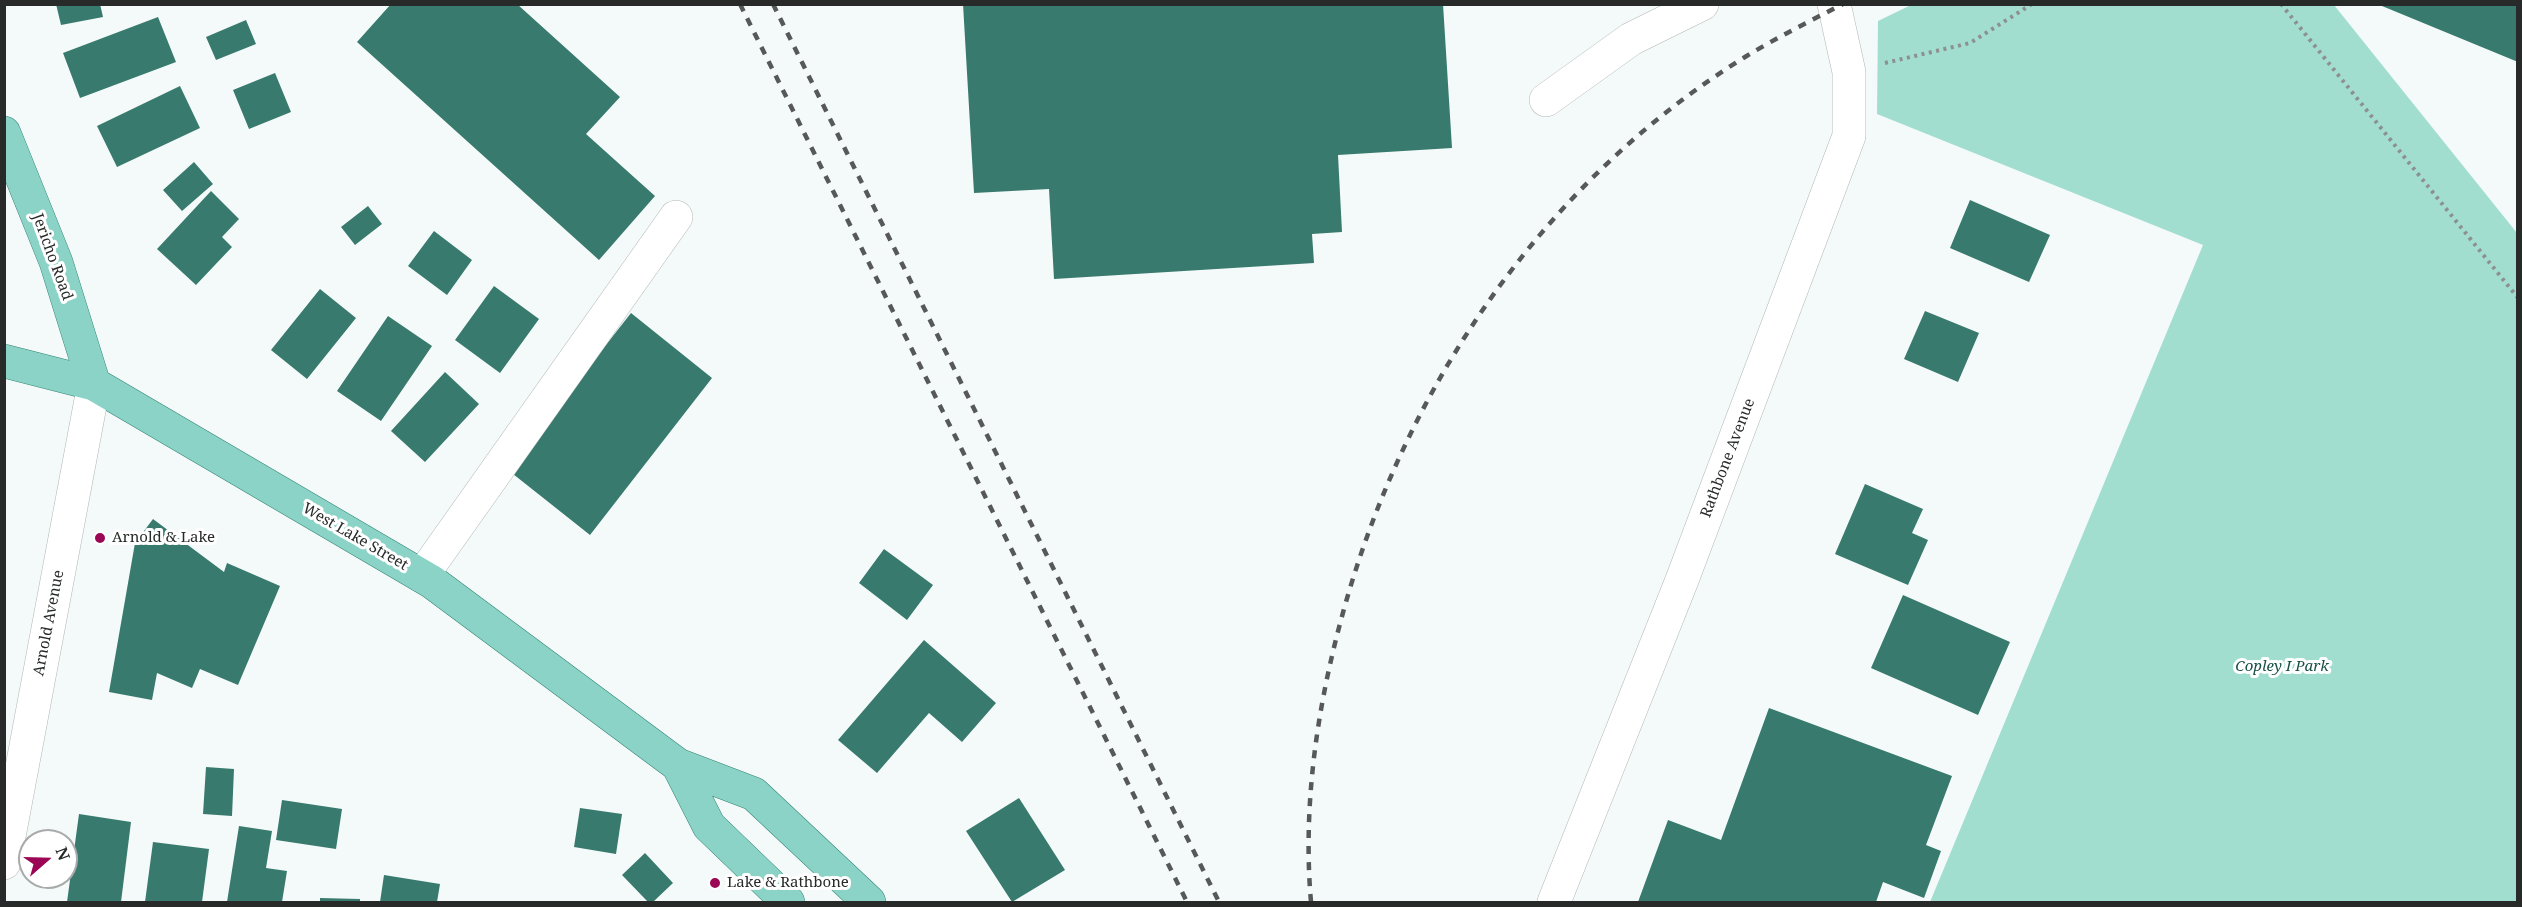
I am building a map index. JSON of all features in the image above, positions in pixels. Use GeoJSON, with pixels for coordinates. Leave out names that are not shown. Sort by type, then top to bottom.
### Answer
{"type":"FeatureCollection","features":[{"type":"Feature","properties":{"kind":"main road","name":"Jericho Road"},"geometry":{"type":"LineString","coordinates":[[4,132],[56,262],[94,384]]}},
{"type":"Feature","properties":{"kind":"main road","name":"West Lake Street"},"geometry":{"type":"LineString","coordinates":[[4,360],[94,384],[422,576],[678,765],[754,794],[869,903]]}},
{"type":"Feature","properties":{"kind":"main road","name":"West Lake Street"},"geometry":{"type":"LineString","coordinates":[[678,765],[709,826],[782,899]]}},
{"type":"Feature","properties":{"kind":"street"},"geometry":{"type":"LineString","coordinates":[[1546,100],[1631,39],[1702,4]]}},
{"type":"Feature","properties":{"kind":"street","name":"Rathbone Avenue"},"geometry":{"type":"LineString","coordinates":[[1554,903],[1682,580],[1849,136],[1850,72],[1834,4]]}},
{"type":"Feature","properties":{"kind":"street"},"geometry":{"type":"LineString","coordinates":[[422,576],[676,217]]}},
{"type":"Feature","properties":{"kind":"street","name":"Arnold Avenue"},"geometry":{"type":"LineString","coordinates":[[4,863],[94,384]]}},
{"type":"Feature","properties":{"kind":"path"},"geometry":{"type":"LineString","coordinates":[[1850,72],[1970,43],[2032,4]]}},
{"type":"Feature","properties":{"kind":"path"},"geometry":{"type":"LineString","coordinates":[[2281,4],[2517,298]]}},
{"type":"Feature","properties":{"kind":"green space","name":"Copley I Park"},"geometry":{"type":"Polygon","coordinates":[[[1913,4],[2334,5],[2517,233],[2517,902],[1930,902],[2203,245],[1877,114],[1878,21],[1913,4]]]}},
{"type":"Feature","properties":{"kind":"building"},"geometry":{"type":"Polygon","coordinates":[[[56,4],[100,4],[103,17],[61,25],[56,4]]]}},
{"type":"Feature","properties":{"kind":"building"},"geometry":{"type":"Polygon","coordinates":[[[391,4],[517,4],[620,97],[586,134],[655,196],[599,260],[357,42],[391,4]]]}},
{"type":"Feature","properties":{"kind":"building"},"geometry":{"type":"Polygon","coordinates":[[[963,4],[1443,4],[1452,148],[1338,155],[1342,232],[1312,234],[1314,263],[1054,279],[1049,189],[974,193],[963,4]]]}},
{"type":"Feature","properties":{"kind":"building"},"geometry":{"type":"Polygon","coordinates":[[[2383,4],[2518,4],[2518,62],[2382,6],[2383,4]]]}},
{"type":"Feature","properties":{"kind":"building"},"geometry":{"type":"Polygon","coordinates":[[[158,17],[176,62],[80,98],[63,53],[158,17]]]}},
{"type":"Feature","properties":{"kind":"building"},"geometry":{"type":"Polygon","coordinates":[[[246,20],[256,44],[216,60],[206,37],[246,20]]]}},
{"type":"Feature","properties":{"kind":"building"},"geometry":{"type":"Polygon","coordinates":[[[275,73],[291,112],[249,129],[233,90],[275,73]]]}},
{"type":"Feature","properties":{"kind":"building"},"geometry":{"type":"Polygon","coordinates":[[[180,86],[200,128],[117,167],[97,126],[180,86]]]}},
{"type":"Feature","properties":{"kind":"building"},"geometry":{"type":"Polygon","coordinates":[[[194,162],[213,184],[182,211],[163,190],[194,162]]]}},
{"type":"Feature","properties":{"kind":"building"},"geometry":{"type":"Polygon","coordinates":[[[211,191],[239,219],[222,237],[232,247],[196,285],[157,249],[211,191]]]}},
{"type":"Feature","properties":{"kind":"building"},"geometry":{"type":"Polygon","coordinates":[[[1970,200],[2050,235],[2029,282],[1950,248],[1970,200]]]}},
{"type":"Feature","properties":{"kind":"building"},"geometry":{"type":"Polygon","coordinates":[[[368,206],[382,224],[355,245],[341,227],[368,206]]]}},
{"type":"Feature","properties":{"kind":"building"},"geometry":{"type":"Polygon","coordinates":[[[434,231],[472,260],[447,295],[408,266],[434,231]]]}},
{"type":"Feature","properties":{"kind":"building"},"geometry":{"type":"Polygon","coordinates":[[[494,286],[539,319],[500,373],[455,340],[494,286]]]}},
{"type":"Feature","properties":{"kind":"building"},"geometry":{"type":"Polygon","coordinates":[[[320,289],[356,318],[307,379],[271,350],[320,289]]]}},
{"type":"Feature","properties":{"kind":"building"},"geometry":{"type":"Polygon","coordinates":[[[1925,311],[1979,333],[1958,382],[1904,359],[1925,311]]]}},
{"type":"Feature","properties":{"kind":"building"},"geometry":{"type":"Polygon","coordinates":[[[631,313],[712,378],[590,535],[508,470],[631,313]]]}},
{"type":"Feature","properties":{"kind":"building"},"geometry":{"type":"Polygon","coordinates":[[[388,316],[432,346],[381,421],[337,391],[388,316]]]}},
{"type":"Feature","properties":{"kind":"building"},"geometry":{"type":"Polygon","coordinates":[[[445,372],[479,404],[425,462],[391,431],[445,372]]]}},
{"type":"Feature","properties":{"kind":"building"},"geometry":{"type":"Polygon","coordinates":[[[1865,484],[1923,509],[1912,533],[1928,540],[1908,585],[1835,554],[1865,484]]]}},
{"type":"Feature","properties":{"kind":"building"},"geometry":{"type":"Polygon","coordinates":[[[153,519],[224,572],[227,563],[280,586],[238,685],[200,669],[192,688],[157,673],[152,700],[109,692],[135,543],[153,519]]]}},
{"type":"Feature","properties":{"kind":"building"},"geometry":{"type":"Polygon","coordinates":[[[884,549],[933,585],[907,620],[859,583],[884,549]]]}},
{"type":"Feature","properties":{"kind":"building"},"geometry":{"type":"Polygon","coordinates":[[[1903,595],[2010,642],[1978,715],[1871,668],[1903,595]]]}},
{"type":"Feature","properties":{"kind":"building"},"geometry":{"type":"Polygon","coordinates":[[[924,640],[996,703],[962,742],[929,713],[877,773],[838,740],[924,640]]]}},
{"type":"Feature","properties":{"kind":"building"},"geometry":{"type":"Polygon","coordinates":[[[1769,708],[1952,776],[1926,845],[1941,851],[1924,898],[1883,882],[1876,902],[1638,902],[1668,820],[1721,840],[1769,708]]]}},
{"type":"Feature","properties":{"kind":"building"},"geometry":{"type":"Polygon","coordinates":[[[206,767],[234,769],[232,816],[203,814],[206,767]]]}},
{"type":"Feature","properties":{"kind":"building"},"geometry":{"type":"Polygon","coordinates":[[[1019,798],[1065,870],[1012,902],[966,831],[1019,798]]]}},
{"type":"Feature","properties":{"kind":"building"},"geometry":{"type":"Polygon","coordinates":[[[282,800],[342,809],[336,849],[276,840],[282,800]]]}},
{"type":"Feature","properties":{"kind":"building"},"geometry":{"type":"Polygon","coordinates":[[[580,808],[622,814],[616,854],[574,847],[580,808]]]}},
{"type":"Feature","properties":{"kind":"building"},"geometry":{"type":"Polygon","coordinates":[[[79,814],[131,822],[121,902],[67,902],[69,889],[78,889],[77,829],[79,814]]]}},
{"type":"Feature","properties":{"kind":"building"},"geometry":{"type":"Polygon","coordinates":[[[239,826],[272,831],[266,868],[287,871],[282,902],[227,902],[239,826]]]}},
{"type":"Feature","properties":{"kind":"building"},"geometry":{"type":"Polygon","coordinates":[[[153,842],[209,849],[202,902],[145,902],[153,842]]]}},
{"type":"Feature","properties":{"kind":"building"},"geometry":{"type":"Polygon","coordinates":[[[645,853],[673,883],[653,902],[648,902],[622,875],[645,853]]]}},
{"type":"Feature","properties":{"kind":"building"},"geometry":{"type":"Polygon","coordinates":[[[384,875],[440,884],[437,902],[380,902],[384,875]]]}},
{"type":"Feature","properties":{"kind":"building"},"geometry":{"type":"Polygon","coordinates":[[[320,898],[360,899],[360,902],[320,902],[320,898]]]}},
{"type":"Feature","properties":{"kind":"railway"},"geometry":{"type":"LineString","coordinates":[[740,4],[1187,902]]}},
{"type":"Feature","properties":{"kind":"railway"},"geometry":{"type":"LineString","coordinates":[[773,4],[1219,902]]}},
{"type":"Feature","properties":{"kind":"railway"},"geometry":{"type":"LineString","coordinates":[[1311,902],[1309,864],[1311,786],[1321,709],[1338,632],[1375,514],[1409,436],[1450,361],[1497,290],[1550,223],[1609,161],[1674,106],[1745,57],[1843,4]]}},
{"type":"Feature","properties":{"kind":"place","name":"Arnold & Lake"},"geometry":{"type":"Point","coordinates":[100,538]}},
{"type":"Feature","properties":{"kind":"place","name":"Lake & Rathbone"},"geometry":{"type":"Point","coordinates":[715,883]}}]}
